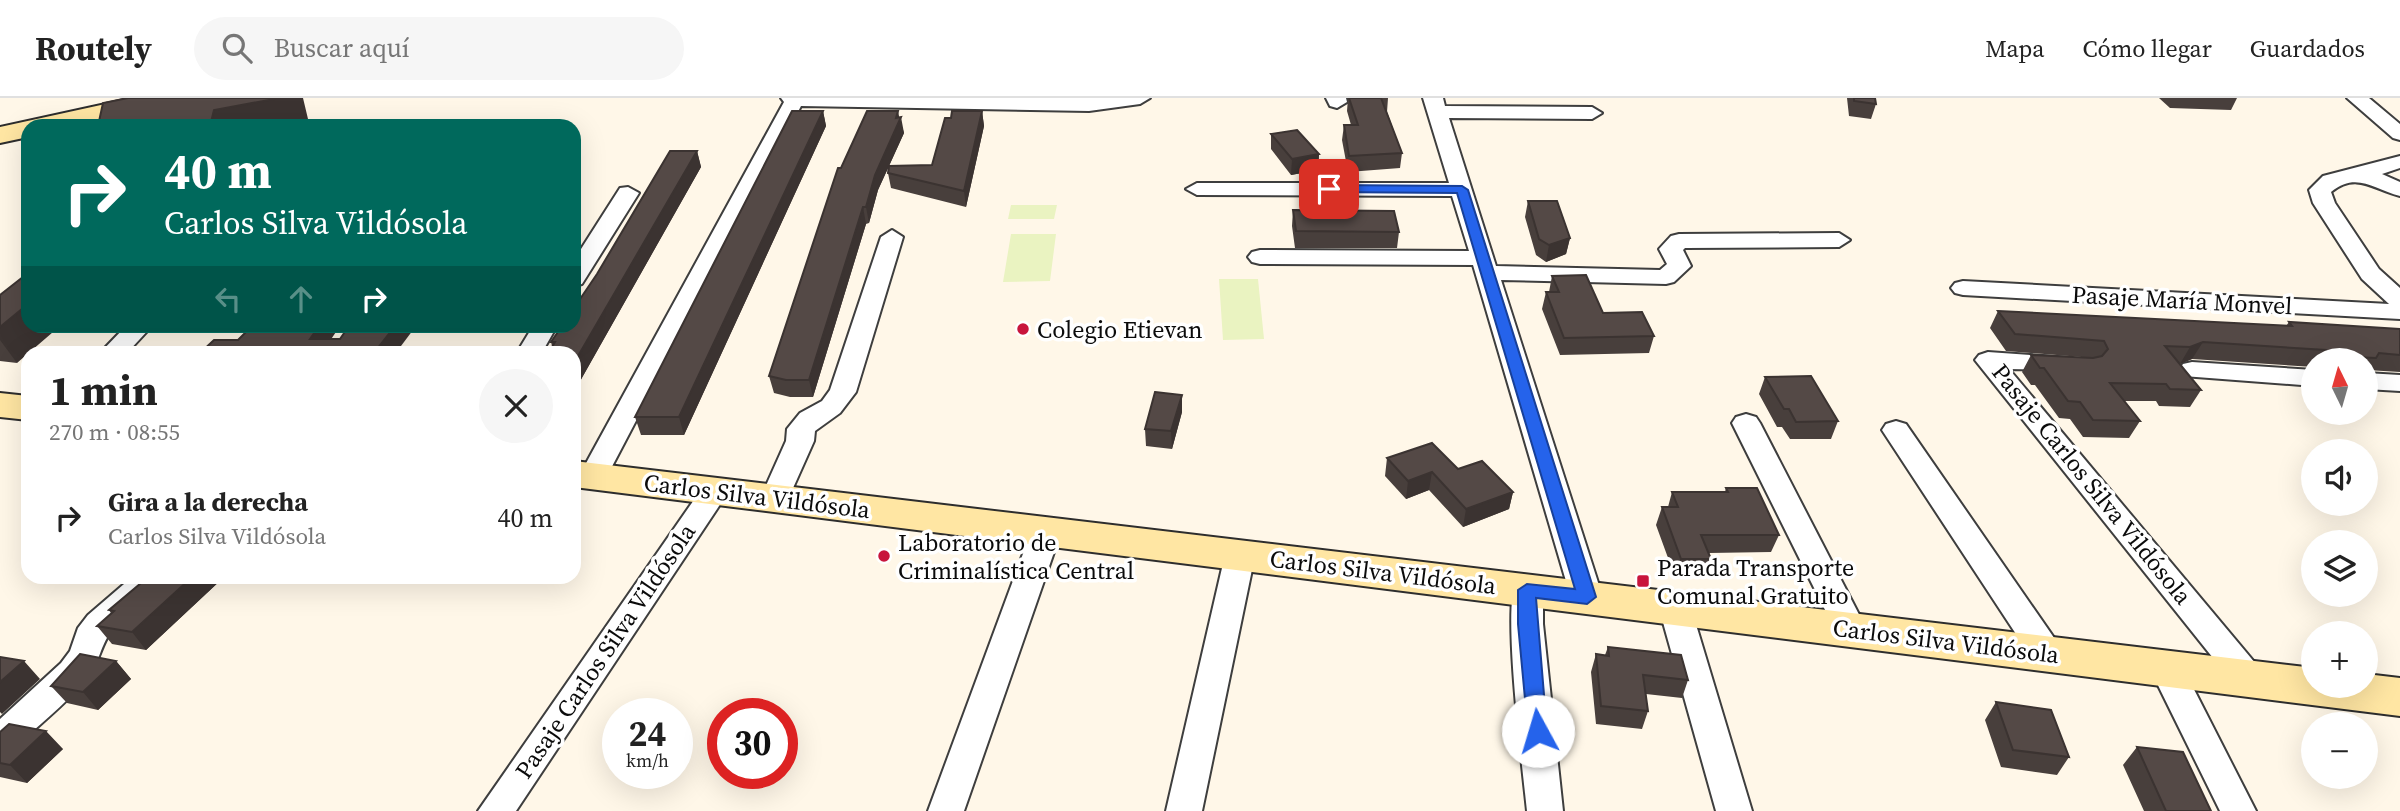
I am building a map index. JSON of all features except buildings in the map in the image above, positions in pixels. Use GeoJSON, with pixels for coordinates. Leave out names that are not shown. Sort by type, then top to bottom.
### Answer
{"type":"FeatureCollection","features":[{"type":"Feature","properties":{"kind":"street"},"geometry":{"type":"LineString","coordinates":[[73,119],[170,98]]}},
{"type":"Feature","properties":{"kind":"street"},"geometry":{"type":"LineString","coordinates":[[583,475],[792,99],[850,103],[1089,104],[1140,98]]}},
{"type":"Feature","properties":{"kind":"street"},"geometry":{"type":"LineString","coordinates":[[2357,98],[2400,134]]}},
{"type":"Feature","properties":{"kind":"street"},"geometry":{"type":"LineString","coordinates":[[1587,597],[1435,105],[1592,113]]}},
{"type":"Feature","properties":{"kind":"street"},"geometry":{"type":"LineString","coordinates":[[0,135],[21,130]]}},
{"type":"Feature","properties":{"kind":"street"},"geometry":{"type":"LineString","coordinates":[[2400,162],[2325,183],[2320,190],[2320,196],[2370,274],[2400,301]]}},
{"type":"Feature","properties":{"kind":"street"},"geometry":{"type":"LineString","coordinates":[[2363,173],[2400,190]]}},
{"type":"Feature","properties":{"kind":"street"},"geometry":{"type":"LineString","coordinates":[[1196,189],[1462,190]]}},
{"type":"Feature","properties":{"kind":"street"},"geometry":{"type":"LineString","coordinates":[[581,268],[628,193]]}},
{"type":"Feature","properties":{"kind":"street"},"geometry":{"type":"LineString","coordinates":[[775,499],[788,473],[801,429],[810,419],[831,407],[843,392],[892,237]]}},
{"type":"Feature","properties":{"kind":"street"},"geometry":{"type":"LineString","coordinates":[[1260,257],[1486,266],[1666,277],[1679,266],[1671,249],[1679,241],[1839,240]]}},
{"type":"Feature","properties":{"kind":"street"},"geometry":{"type":"LineString","coordinates":[[2370,274],[2400,278]]}},
{"type":"Feature","properties":{"kind":"street","name":"Pasaje María Monvel"},"geometry":{"type":"LineString","coordinates":[[1963,288],[2400,312]]}},
{"type":"Feature","properties":{"kind":"street"},"geometry":{"type":"LineString","coordinates":[[119,346],[133,333]]}},
{"type":"Feature","properties":{"kind":"street","name":"Pasaje Carlos Silva Vildósola"},"geometry":{"type":"LineString","coordinates":[[2083,365],[1988,360],[2249,679]]}},
{"type":"Feature","properties":{"kind":"street"},"geometry":{"type":"LineString","coordinates":[[2192,370],[2301,377]]}},
{"type":"Feature","properties":{"kind":"street"},"geometry":{"type":"LineString","coordinates":[[2378,382],[2400,383]]}},
{"type":"Feature","properties":{"kind":"street"},"geometry":{"type":"LineString","coordinates":[[0,405],[21,407]]}},
{"type":"Feature","properties":{"kind":"street"},"geometry":{"type":"LineString","coordinates":[[1746,423],[1851,630]]}},
{"type":"Feature","properties":{"kind":"street"},"geometry":{"type":"LineString","coordinates":[[1896,430],[2047,654]]}},
{"type":"Feature","properties":{"kind":"street","name":"Carlos Silva Vildósola"},"geometry":{"type":"LineString","coordinates":[[583,475],[2400,697]]}},
{"type":"Feature","properties":{"kind":"street","name":"Pasaje Carlos Silva Vildósola"},"geometry":{"type":"LineString","coordinates":[[496,811],[715,491]]}},
{"type":"Feature","properties":{"kind":"street"},"geometry":{"type":"LineString","coordinates":[[946,811],[1046,531]]}},
{"type":"Feature","properties":{"kind":"street"},"geometry":{"type":"LineString","coordinates":[[1184,811],[1240,555]]}},
{"type":"Feature","properties":{"kind":"street"},"geometry":{"type":"LineString","coordinates":[[0,740],[73,672],[86,654],[89,637],[99,624],[143,584]]}},
{"type":"Feature","properties":{"kind":"street"},"geometry":{"type":"LineString","coordinates":[[1527,590],[1527,624],[1545,811]]}},
{"type":"Feature","properties":{"kind":"street"},"geometry":{"type":"LineString","coordinates":[[1675,608],[1734,811]]}},
{"type":"Feature","properties":{"kind":"street"},"geometry":{"type":"LineString","coordinates":[[2166,669],[2238,811]]}},
{"type":"Feature","properties":{"kind":"green space"},"geometry":{"type":"Polygon","coordinates":[[[1011,205],[1057,205],[1054,219],[1008,219],[1011,205]]]}},
{"type":"Feature","properties":{"kind":"green space"},"geometry":{"type":"Polygon","coordinates":[[[1011,234],[1056,234],[1050,281],[1003,282],[1011,234]]]}},
{"type":"Feature","properties":{"kind":"green space"},"geometry":{"type":"Polygon","coordinates":[[[1219,279],[1258,279],[1264,339],[1223,340],[1219,279]]]}},
{"type":"Feature","properties":{"kind":"place","name":"Colegio Etievan"},"geometry":{"type":"Point","coordinates":[1023,329]}},
{"type":"Feature","properties":{"kind":"place","name":"Laboratorio de Criminalística Central"},"geometry":{"type":"Point","coordinates":[884,556]}},
{"type":"Feature","properties":{"kind":"place","name":"Parada Transporte Comunal Gratuito"},"geometry":{"type":"Point","coordinates":[1643,581]}},
{"type":"Feature","properties":{"kind":"route"},"geometry":{"type":"LineString","coordinates":[[1329,189],[1462,190],[1587,597],[1527,590],[1527,624],[1538,731]]}}]}
